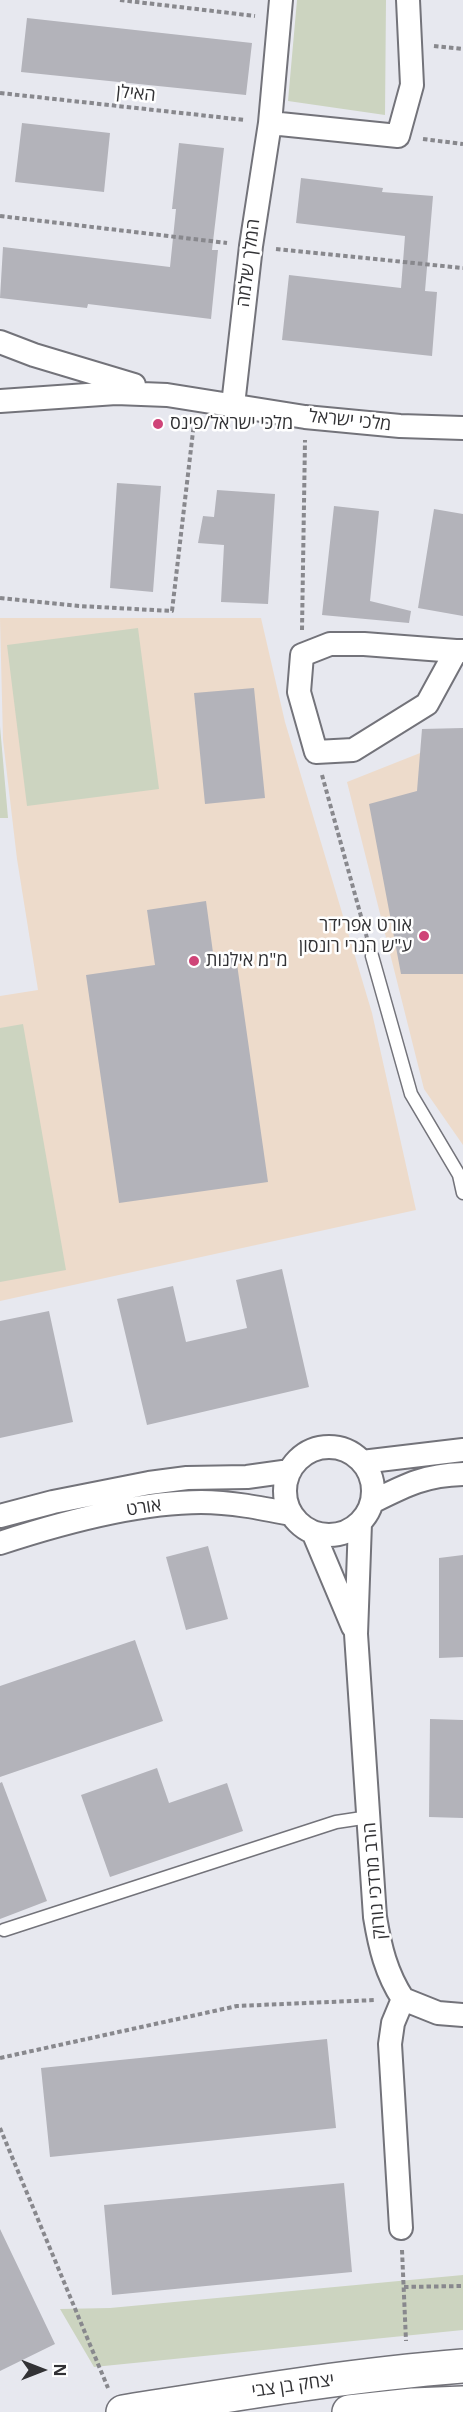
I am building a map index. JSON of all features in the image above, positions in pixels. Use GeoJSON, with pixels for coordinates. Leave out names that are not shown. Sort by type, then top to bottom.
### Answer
{"type":"FeatureCollection","features":[{"type":"Feature","properties":{"kind":"street"},"geometry":{"type":"LineString","coordinates":[[270,123],[398,136],[412,85],[408,0]]}},
{"type":"Feature","properties":{"kind":"street","name":"המלך שלמה"},"geometry":{"type":"LineString","coordinates":[[233,405],[250,246],[270,123],[280,10]]}},
{"type":"Feature","properties":{"kind":"street","name":"מלכי ישראל"},"geometry":{"type":"LineString","coordinates":[[0,342],[83,371],[167,394],[305,417],[400,426],[463,428]]}},
{"type":"Feature","properties":{"kind":"street","name":"מלכי ישראל"},"geometry":{"type":"LineString","coordinates":[[0,401],[97,393],[167,394]]}},
{"type":"Feature","properties":{"kind":"street"},"geometry":{"type":"LineString","coordinates":[[330,644],[364,644],[460,651],[427,704],[353,750],[316,752],[299,692],[302,655],[330,644]]}},
{"type":"Feature","properties":{"kind":"street"},"geometry":{"type":"LineString","coordinates":[[324,1447],[338,1448],[351,1453],[362,1462],[372,1479],[372,1502],[368,1513],[360,1523],[338,1535],[325,1536],[300,1525],[291,1514],[286,1500],[286,1485],[290,1471],[299,1459],[310,1451],[324,1447]]}},
{"type":"Feature","properties":{"kind":"street"},"geometry":{"type":"LineString","coordinates":[[362,1462],[463,1450]]}},
{"type":"Feature","properties":{"kind":"street","name":"אורט"},"geometry":{"type":"LineString","coordinates":[[0,1516],[52,1502],[149,1483],[187,1478],[246,1477],[290,1471]]}},
{"type":"Feature","properties":{"kind":"street"},"geometry":{"type":"LineString","coordinates":[[372,1502],[421,1479],[440,1474],[463,1474]]}},
{"type":"Feature","properties":{"kind":"street","name":"אורט"},"geometry":{"type":"LineString","coordinates":[[0,1543],[66,1522],[152,1506],[200,1502],[246,1505],[291,1514]]}},
{"type":"Feature","properties":{"kind":"street","name":"הרב מרדכי נורוק"},"geometry":{"type":"LineString","coordinates":[[360,1523],[356,1634],[375,1917],[391,1981],[403,1999]]}},
{"type":"Feature","properties":{"kind":"street","name":"הרב מרדכי נורוק"},"geometry":{"type":"LineString","coordinates":[[313,1532],[356,1634]]}},
{"type":"Feature","properties":{"kind":"street"},"geometry":{"type":"LineString","coordinates":[[401,2228],[390,2044],[393,2023],[403,1999],[438,2013],[463,2015]]}},
{"type":"Feature","properties":{"kind":"street","name":"יצחק בן צבי"},"geometry":{"type":"LineString","coordinates":[[118,2404],[275,2388],[407,2370],[463,2366]]}},
{"type":"Feature","properties":{"kind":"street","name":"יצחק בן צבי"},"geometry":{"type":"LineString","coordinates":[[348,2412],[413,2405],[463,2403]]}},
{"type":"Feature","properties":{"kind":"lane"},"geometry":{"type":"LineString","coordinates":[[372,956],[411,1094],[459,1175],[463,1193]]}},
{"type":"Feature","properties":{"kind":"lane"},"geometry":{"type":"LineString","coordinates":[[4,1930],[336,1822],[369,1817]]}},
{"type":"Feature","properties":{"kind":"path"},"geometry":{"type":"LineString","coordinates":[[120,0],[280,10]]}},
{"type":"Feature","properties":{"kind":"path","name":"האילן"},"geometry":{"type":"LineString","coordinates":[[0,93],[270,123]]}},
{"type":"Feature","properties":{"kind":"path"},"geometry":{"type":"LineString","coordinates":[[398,136],[463,144]]}},
{"type":"Feature","properties":{"kind":"path"},"geometry":{"type":"LineString","coordinates":[[0,598],[79,606],[172,611],[196,399]]}},
{"type":"Feature","properties":{"kind":"path"},"geometry":{"type":"LineString","coordinates":[[302,655],[305,417]]}},
{"type":"Feature","properties":{"kind":"path"},"geometry":{"type":"LineString","coordinates":[[316,752],[372,956]]}},
{"type":"Feature","properties":{"kind":"path"},"geometry":{"type":"LineString","coordinates":[[0,2058],[237,2006],[403,1999]]}},
{"type":"Feature","properties":{"kind":"path"},"geometry":{"type":"LineString","coordinates":[[0,2128],[118,2404]]}},
{"type":"Feature","properties":{"kind":"path"},"geometry":{"type":"LineString","coordinates":[[401,2228],[406,2343]]}},
{"type":"Feature","properties":{"kind":"path"},"geometry":{"type":"LineString","coordinates":[[404,2287],[463,2286]]}},
{"type":"Feature","properties":{"kind":"shaded area","name":"מ\"מ אילנות"},"geometry":{"type":"Polygon","coordinates":[[[0,618],[261,618],[285,722],[372,1013],[416,1210],[0,1301],[0,996],[38,990],[17,859],[3,740],[0,618]]]}},
{"type":"Feature","properties":{"kind":"shaded area","name":"אורט אפרידר ע\"ש הנרי רונסון"},"geometry":{"type":"Polygon","coordinates":[[[463,736],[463,1145],[424,1089],[347,782],[463,736]]]}},
{"type":"Feature","properties":{"kind":"green space"},"geometry":{"type":"Polygon","coordinates":[[[297,0],[386,0],[385,115],[288,101],[297,0]]]}},
{"type":"Feature","properties":{"kind":"green space"},"geometry":{"type":"Polygon","coordinates":[[[138,628],[159,789],[27,806],[7,645],[138,628]]]}},
{"type":"Feature","properties":{"kind":"green space"},"geometry":{"type":"Polygon","coordinates":[[[0,726],[8,818],[0,818],[0,726]]]}},
{"type":"Feature","properties":{"kind":"green space"},"geometry":{"type":"Polygon","coordinates":[[[23,1024],[66,1270],[0,1282],[0,1028],[23,1024]]]}},
{"type":"Feature","properties":{"kind":"green space"},"geometry":{"type":"Polygon","coordinates":[[[463,2275],[463,2330],[94,2367],[60,2309],[110,2308],[463,2275]]]}},
{"type":"Feature","properties":{"kind":"building"},"geometry":{"type":"Polygon","coordinates":[[[27,18],[252,43],[246,95],[21,72],[27,18]]]}},
{"type":"Feature","properties":{"kind":"building"},"geometry":{"type":"Polygon","coordinates":[[[22,123],[110,133],[104,192],[15,182],[22,123]]]}},
{"type":"Feature","properties":{"kind":"building"},"geometry":{"type":"Polygon","coordinates":[[[179,143],[224,148],[212,250],[218,250],[211,319],[88,304],[87,308],[0,298],[3,247],[170,267],[176,209],[172,209],[179,143]]]}},
{"type":"Feature","properties":{"kind":"building"},"geometry":{"type":"Polygon","coordinates":[[[301,178],[383,188],[382,192],[433,196],[425,291],[437,292],[432,356],[282,340],[289,275],[401,288],[405,236],[296,223],[301,178]]]}},
{"type":"Feature","properties":{"kind":"building"},"geometry":{"type":"Polygon","coordinates":[[[117,483],[161,486],[153,592],[110,588],[117,483]]]}},
{"type":"Feature","properties":{"kind":"building"},"geometry":{"type":"Polygon","coordinates":[[[217,490],[275,494],[268,604],[221,602],[224,545],[198,543],[203,516],[214,517],[217,490]]]}},
{"type":"Feature","properties":{"kind":"building"},"geometry":{"type":"Polygon","coordinates":[[[334,506],[379,511],[370,601],[411,611],[409,623],[322,615],[334,506]]]}},
{"type":"Feature","properties":{"kind":"building"},"geometry":{"type":"Polygon","coordinates":[[[434,509],[463,514],[463,616],[418,608],[434,509]]]}},
{"type":"Feature","properties":{"kind":"building"},"geometry":{"type":"Polygon","coordinates":[[[254,688],[265,798],[205,804],[194,693],[254,688]]]}},
{"type":"Feature","properties":{"kind":"building"},"geometry":{"type":"Polygon","coordinates":[[[463,728],[463,974],[401,974],[369,804],[417,791],[422,729],[463,728]]]}},
{"type":"Feature","properties":{"kind":"building"},"geometry":{"type":"Polygon","coordinates":[[[206,901],[214,960],[236,957],[268,1182],[119,1203],[86,975],[155,965],[147,910],[206,901]]]}},
{"type":"Feature","properties":{"kind":"building"},"geometry":{"type":"Polygon","coordinates":[[[282,1269],[309,1387],[147,1425],[117,1299],[173,1286],[186,1342],[247,1328],[236,1280],[282,1269]]]}},
{"type":"Feature","properties":{"kind":"building"},"geometry":{"type":"Polygon","coordinates":[[[49,1311],[73,1422],[0,1438],[0,1321],[49,1311]]]}},
{"type":"Feature","properties":{"kind":"building"},"geometry":{"type":"Polygon","coordinates":[[[208,1546],[228,1619],[186,1630],[166,1557],[208,1546]]]}},
{"type":"Feature","properties":{"kind":"building"},"geometry":{"type":"Polygon","coordinates":[[[463,1555],[463,1657],[439,1658],[439,1558],[463,1555]]]}},
{"type":"Feature","properties":{"kind":"building"},"geometry":{"type":"Polygon","coordinates":[[[135,1640],[163,1721],[0,1777],[0,1686],[135,1640]]]}},
{"type":"Feature","properties":{"kind":"building"},"geometry":{"type":"Polygon","coordinates":[[[430,1719],[463,1720],[463,1818],[429,1817],[430,1719]]]}},
{"type":"Feature","properties":{"kind":"building"},"geometry":{"type":"Polygon","coordinates":[[[157,1768],[169,1803],[227,1783],[243,1831],[110,1877],[81,1795],[157,1768]]]}},
{"type":"Feature","properties":{"kind":"building"},"geometry":{"type":"Polygon","coordinates":[[[2,1782],[47,1901],[0,1919],[0,1783],[2,1782]]]}},
{"type":"Feature","properties":{"kind":"building"},"geometry":{"type":"Polygon","coordinates":[[[327,2039],[336,2128],[50,2157],[41,2068],[327,2039]]]}},
{"type":"Feature","properties":{"kind":"building"},"geometry":{"type":"Polygon","coordinates":[[[344,2183],[352,2272],[112,2295],[104,2205],[344,2183]]]}},
{"type":"Feature","properties":{"kind":"building"},"geometry":{"type":"Polygon","coordinates":[[[0,2229],[55,2344],[0,2371],[0,2229]]]}},
{"type":"Feature","properties":{"kind":"place","name":"מלכי ישראל/פינס"},"geometry":{"type":"Point","coordinates":[158,424]}},
{"type":"Feature","properties":{"kind":"place","name":"אורט אפרידר ע\"ש הנרי רונסון"},"geometry":{"type":"Point","coordinates":[424,936]}},
{"type":"Feature","properties":{"kind":"place","name":"מ\"מ אילנות"},"geometry":{"type":"Point","coordinates":[194,961]}}]}
